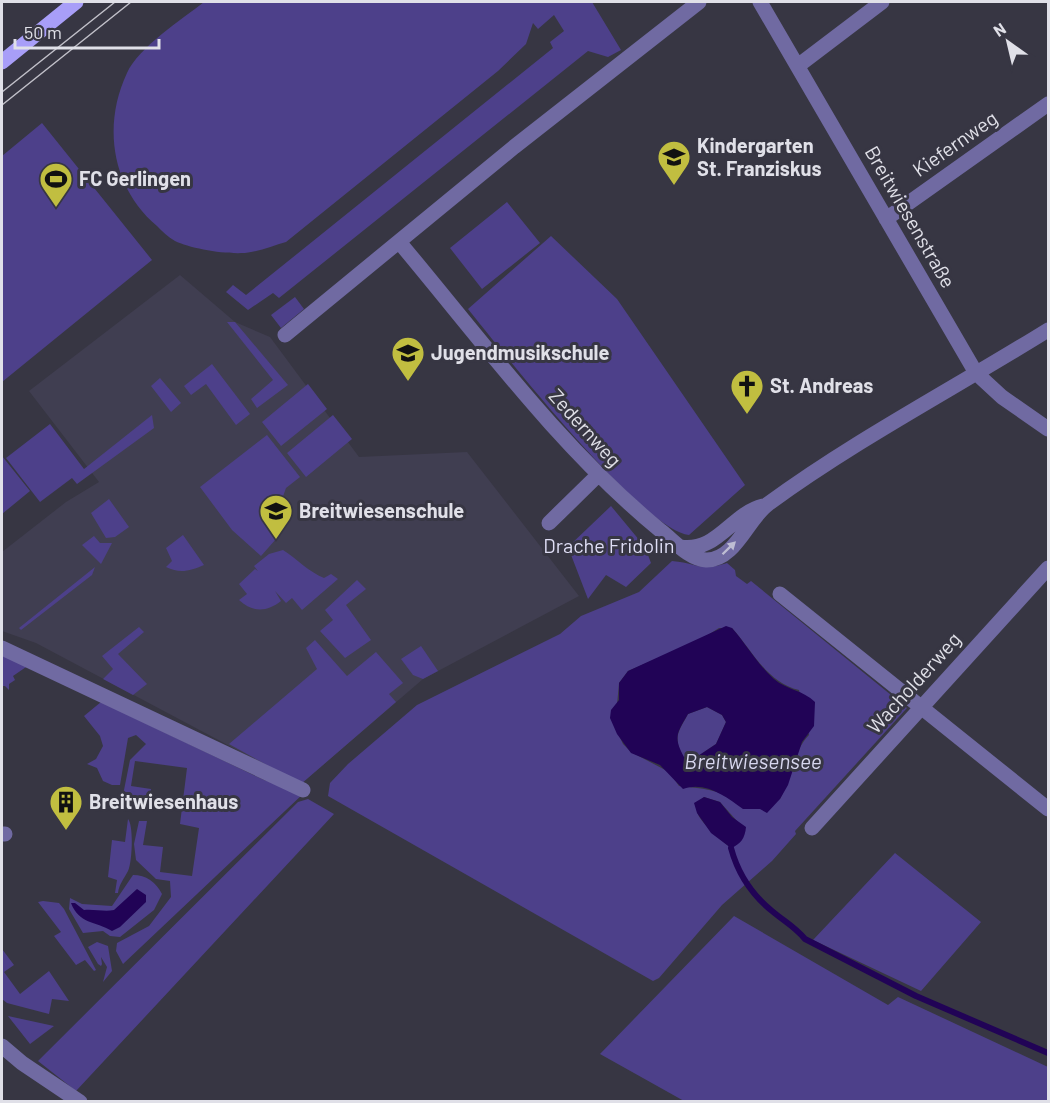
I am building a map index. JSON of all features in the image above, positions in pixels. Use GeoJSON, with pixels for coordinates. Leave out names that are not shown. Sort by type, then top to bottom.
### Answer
{"type":"FeatureCollection","features":[{"type":"Feature","properties":{"kind":"main road"},"geometry":{"type":"LineString","coordinates":[[2,62],[76,2]]}},
{"type":"Feature","properties":{"kind":"street"},"geometry":{"type":"LineString","coordinates":[[285,335],[617,65],[699,2]]}},
{"type":"Feature","properties":{"kind":"street","name":"Breitwiesenstraße"},"geometry":{"type":"LineString","coordinates":[[760,2],[799,65],[976,374],[1002,397],[1048,429]]}},
{"type":"Feature","properties":{"kind":"street"},"geometry":{"type":"LineString","coordinates":[[799,65],[882,2]]}},
{"type":"Feature","properties":{"kind":"street","name":"Kiefernweg"},"geometry":{"type":"LineString","coordinates":[[886,219],[1048,104]]}},
{"type":"Feature","properties":{"kind":"street","name":"Zedernweg"},"geometry":{"type":"LineString","coordinates":[[400,243],[583,461],[680,547],[702,546],[718,538],[751,509],[765,506],[905,414],[1048,330]]}},
{"type":"Feature","properties":{"kind":"street"},"geometry":{"type":"LineString","coordinates":[[549,523],[598,475]]}},
{"type":"Feature","properties":{"kind":"street","name":"Wacholderweg"},"geometry":{"type":"LineString","coordinates":[[812,828],[1048,568]]}},
{"type":"Feature","properties":{"kind":"street"},"geometry":{"type":"LineString","coordinates":[[780,594],[1048,809]]}},
{"type":"Feature","properties":{"kind":"street"},"geometry":{"type":"LineString","coordinates":[[2,648],[303,790]]}},
{"type":"Feature","properties":{"kind":"street"},"geometry":{"type":"LineString","coordinates":[[2,1046],[22,1063],[80,1101]]}},
{"type":"Feature","properties":{"kind":"shaded area","name":"Breitwiesenschule"},"geometry":{"type":"Polygon","coordinates":[[[180,275],[235,322],[270,337],[359,457],[467,452],[579,596],[423,679],[301,784],[36,643],[2,631],[2,552],[66,502],[99,482],[29,391],[180,275]]]}},
{"type":"Feature","properties":{"kind":"green space"},"geometry":{"type":"Polygon","coordinates":[[[204,2],[592,2],[621,50],[608,57],[588,51],[279,298],[273,293],[248,310],[226,292],[233,285],[246,295],[553,48],[550,42],[564,31],[554,15],[538,29],[533,23],[526,44],[498,71],[286,242],[251,252],[223,252],[191,247],[175,241],[142,211],[121,175],[114,135],[119,93],[133,63],[161,34],[204,2]]]}},
{"type":"Feature","properties":{"kind":"green space","name":"FC Gerlingen"},"geometry":{"type":"Polygon","coordinates":[[[42,123],[152,260],[2,382],[2,156],[42,123]]]}},
{"type":"Feature","properties":{"kind":"green space"},"geometry":{"type":"Polygon","coordinates":[[[507,202],[540,243],[482,289],[450,248],[507,202]]]}},
{"type":"Feature","properties":{"kind":"green space"},"geometry":{"type":"Polygon","coordinates":[[[551,236],[617,299],[745,485],[689,535],[668,526],[640,504],[608,473],[540,397],[468,309],[551,236]]]}},
{"type":"Feature","properties":{"kind":"green space"},"geometry":{"type":"Polygon","coordinates":[[[295,297],[304,309],[281,328],[271,315],[295,297]]]}},
{"type":"Feature","properties":{"kind":"green space"},"geometry":{"type":"Polygon","coordinates":[[[227,322],[235,322],[288,385],[257,408],[251,399],[273,380],[227,322]]]}},
{"type":"Feature","properties":{"kind":"green space"},"geometry":{"type":"Polygon","coordinates":[[[212,364],[250,414],[236,425],[206,384],[191,395],[184,386],[212,364]]]}},
{"type":"Feature","properties":{"kind":"green space"},"geometry":{"type":"Polygon","coordinates":[[[160,378],[181,403],[171,412],[151,386],[160,378]]]}},
{"type":"Feature","properties":{"kind":"green space"},"geometry":{"type":"Polygon","coordinates":[[[308,384],[327,409],[281,446],[262,422],[308,384]]]}},
{"type":"Feature","properties":{"kind":"green space"},"geometry":{"type":"Polygon","coordinates":[[[152,415],[154,428],[77,484],[72,478],[40,502],[6,458],[50,424],[84,469],[152,415]]]}},
{"type":"Feature","properties":{"kind":"green space"},"geometry":{"type":"Polygon","coordinates":[[[333,415],[352,439],[306,477],[287,453],[333,415]]]}},
{"type":"Feature","properties":{"kind":"green space"},"geometry":{"type":"Polygon","coordinates":[[[267,435],[300,477],[286,488],[281,502],[288,516],[276,539],[261,556],[232,530],[200,487],[267,435]]]}},
{"type":"Feature","properties":{"kind":"green space"},"geometry":{"type":"Polygon","coordinates":[[[2,456],[30,491],[2,514],[2,456]]]}},
{"type":"Feature","properties":{"kind":"green space"},"geometry":{"type":"Polygon","coordinates":[[[109,499],[129,527],[115,537],[106,538],[91,513],[109,499]]]}},
{"type":"Feature","properties":{"kind":"green space","name":"Drache Fridolin"},"geometry":{"type":"Polygon","coordinates":[[[611,506],[645,547],[651,563],[626,587],[606,575],[588,599],[568,547],[611,506]]]}},
{"type":"Feature","properties":{"kind":"green space"},"geometry":{"type":"Polygon","coordinates":[[[183,535],[204,565],[185,571],[166,567],[172,561],[166,548],[183,535]]]}},
{"type":"Feature","properties":{"kind":"green space"},"geometry":{"type":"Polygon","coordinates":[[[94,536],[100,543],[112,543],[101,564],[82,545],[94,536]]]}},
{"type":"Feature","properties":{"kind":"green space"},"geometry":{"type":"Polygon","coordinates":[[[283,550],[324,578],[331,574],[338,579],[302,610],[292,598],[286,603],[275,591],[281,601],[270,607],[260,610],[244,604],[239,600],[247,594],[239,584],[255,569],[258,571],[254,566],[269,554],[283,550]]]}},
{"type":"Feature","properties":{"kind":"green space"},"geometry":{"type":"Polygon","coordinates":[[[672,561],[704,567],[727,563],[735,570],[736,576],[747,584],[751,581],[907,708],[795,831],[796,834],[772,861],[722,905],[659,978],[653,981],[328,796],[330,783],[348,764],[417,705],[560,634],[581,616],[639,592],[672,561]],[[719,628],[700,640],[628,671],[619,683],[615,727],[623,744],[631,752],[669,772],[679,786],[718,792],[738,805],[780,799],[799,749],[809,735],[799,690],[788,686],[769,673],[732,628],[719,628]],[[704,797],[697,809],[700,818],[731,848],[737,821],[720,802],[704,797]]]}},
{"type":"Feature","properties":{"kind":"green space"},"geometry":{"type":"Polygon","coordinates":[[[95,567],[92,575],[21,630],[19,628],[95,567]]]}},
{"type":"Feature","properties":{"kind":"green space"},"geometry":{"type":"Polygon","coordinates":[[[357,580],[366,589],[346,605],[371,640],[345,658],[320,631],[333,620],[325,610],[357,580]]]}},
{"type":"Feature","properties":{"kind":"green space"},"geometry":{"type":"Polygon","coordinates":[[[139,627],[144,632],[118,654],[147,684],[133,695],[103,679],[113,669],[102,656],[139,627]]]}},
{"type":"Feature","properties":{"kind":"green space"},"geometry":{"type":"Polygon","coordinates":[[[315,640],[347,676],[376,652],[403,683],[389,694],[396,702],[301,784],[229,744],[317,669],[306,648],[315,640]]]}},
{"type":"Feature","properties":{"kind":"green space"},"geometry":{"type":"Polygon","coordinates":[[[421,646],[438,671],[423,679],[413,675],[401,659],[421,646]]]}},
{"type":"Feature","properties":{"kind":"green space"},"geometry":{"type":"Polygon","coordinates":[[[2,656],[29,665],[13,676],[15,680],[9,684],[9,690],[2,686],[2,656]]]}},
{"type":"Feature","properties":{"kind":"green space"},"geometry":{"type":"Polygon","coordinates":[[[101,702],[264,780],[304,793],[123,964],[116,951],[117,943],[149,926],[171,897],[170,881],[156,879],[136,860],[134,844],[139,821],[147,821],[143,845],[163,847],[160,872],[192,876],[199,828],[180,824],[187,768],[135,761],[131,786],[151,789],[149,811],[120,810],[130,760],[146,744],[136,735],[128,738],[120,785],[112,785],[103,781],[97,768],[87,764],[96,759],[103,746],[100,736],[84,716],[101,702]]]}},
{"type":"Feature","properties":{"kind":"green space"},"geometry":{"type":"Polygon","coordinates":[[[707,707],[722,715],[726,722],[716,744],[692,760],[683,757],[678,744],[678,735],[682,726],[688,714],[707,707]]]}},
{"type":"Feature","properties":{"kind":"green space"},"geometry":{"type":"Polygon","coordinates":[[[308,799],[334,814],[76,1091],[38,1061],[298,802],[308,799]]]}},
{"type":"Feature","properties":{"kind":"green space"},"geometry":{"type":"Polygon","coordinates":[[[128,819],[132,836],[131,860],[118,893],[115,893],[117,880],[108,877],[112,840],[125,842],[128,819]]]}},
{"type":"Feature","properties":{"kind":"green space"},"geometry":{"type":"Polygon","coordinates":[[[895,853],[981,922],[921,991],[813,940],[895,853]]]}},
{"type":"Feature","properties":{"kind":"green space"},"geometry":{"type":"Polygon","coordinates":[[[133,875],[146,878],[160,890],[162,894],[154,910],[120,937],[110,936],[103,931],[83,933],[69,909],[70,898],[82,904],[112,906],[133,875]]]}},
{"type":"Feature","properties":{"kind":"green space"},"geometry":{"type":"Polygon","coordinates":[[[38,902],[59,903],[64,909],[96,970],[94,971],[85,960],[76,965],[54,936],[61,932],[38,902]]]}},
{"type":"Feature","properties":{"kind":"green space"},"geometry":{"type":"Polygon","coordinates":[[[734,916],[888,1005],[898,997],[1048,1067],[1048,1101],[684,1101],[600,1054],[734,916]]]}},
{"type":"Feature","properties":{"kind":"green space"},"geometry":{"type":"Polygon","coordinates":[[[97,942],[108,946],[112,971],[103,982],[107,967],[101,957],[102,964],[101,966],[98,964],[88,947],[97,942]]]}},
{"type":"Feature","properties":{"kind":"green space"},"geometry":{"type":"Polygon","coordinates":[[[2,949],[14,965],[4,972],[20,994],[49,971],[69,1001],[52,999],[49,1014],[7,1003],[2,999],[2,949]]]}},
{"type":"Feature","properties":{"kind":"green space"},"geometry":{"type":"Polygon","coordinates":[[[8,1016],[54,1026],[30,1044],[8,1016]]]}},
{"type":"Feature","properties":{"kind":"water","name":"Breitwiesensee"},"geometry":{"type":"Polygon","coordinates":[[[726,626],[732,628],[774,679],[815,702],[814,726],[802,742],[788,785],[780,799],[767,813],[760,809],[743,809],[723,795],[708,789],[691,787],[683,789],[660,765],[631,753],[617,734],[610,718],[611,710],[619,700],[619,683],[628,671],[726,626]],[[707,707],[688,714],[678,735],[678,745],[684,757],[692,760],[716,744],[726,722],[722,715],[707,707]]]}},
{"type":"Feature","properties":{"kind":"water"},"geometry":{"type":"Polygon","coordinates":[[[704,797],[720,802],[732,817],[746,827],[737,845],[731,848],[711,833],[697,813],[694,803],[704,797]]]}},
{"type":"Feature","properties":{"kind":"water"},"geometry":{"type":"Polygon","coordinates":[[[137,889],[146,895],[146,902],[120,927],[112,931],[78,915],[71,903],[75,903],[84,910],[114,910],[137,889]]]}},
{"type":"Feature","properties":{"kind":"waterway"},"geometry":{"type":"LineString","coordinates":[[731,848],[737,866],[752,890],[764,904],[805,939],[916,996],[1048,1053]]}},
{"type":"Feature","properties":{"kind":"tram line"},"geometry":{"type":"LineString","coordinates":[[2,92],[115,2]]}},
{"type":"Feature","properties":{"kind":"tram line"},"geometry":{"type":"LineString","coordinates":[[2,105],[131,2]]}},
{"type":"Feature","properties":{"kind":"place","name":"Kindergarten St. Franziskus"},"geometry":{"type":"Point","coordinates":[674,186]}},
{"type":"Feature","properties":{"kind":"place","name":"FC Gerlingen"},"geometry":{"type":"Point","coordinates":[56,208]}},
{"type":"Feature","properties":{"kind":"place","name":"Jugendmusikschule"},"geometry":{"type":"Point","coordinates":[408,382]}},
{"type":"Feature","properties":{"kind":"place","name":"St. Andreas"},"geometry":{"type":"Point","coordinates":[747,415]}},
{"type":"Feature","properties":{"kind":"place","name":"Breitwiesenschule"},"geometry":{"type":"Point","coordinates":[276,540]}},
{"type":"Feature","properties":{"kind":"place","name":"Breitwiesenhaus"},"geometry":{"type":"Point","coordinates":[66,831]}}]}
